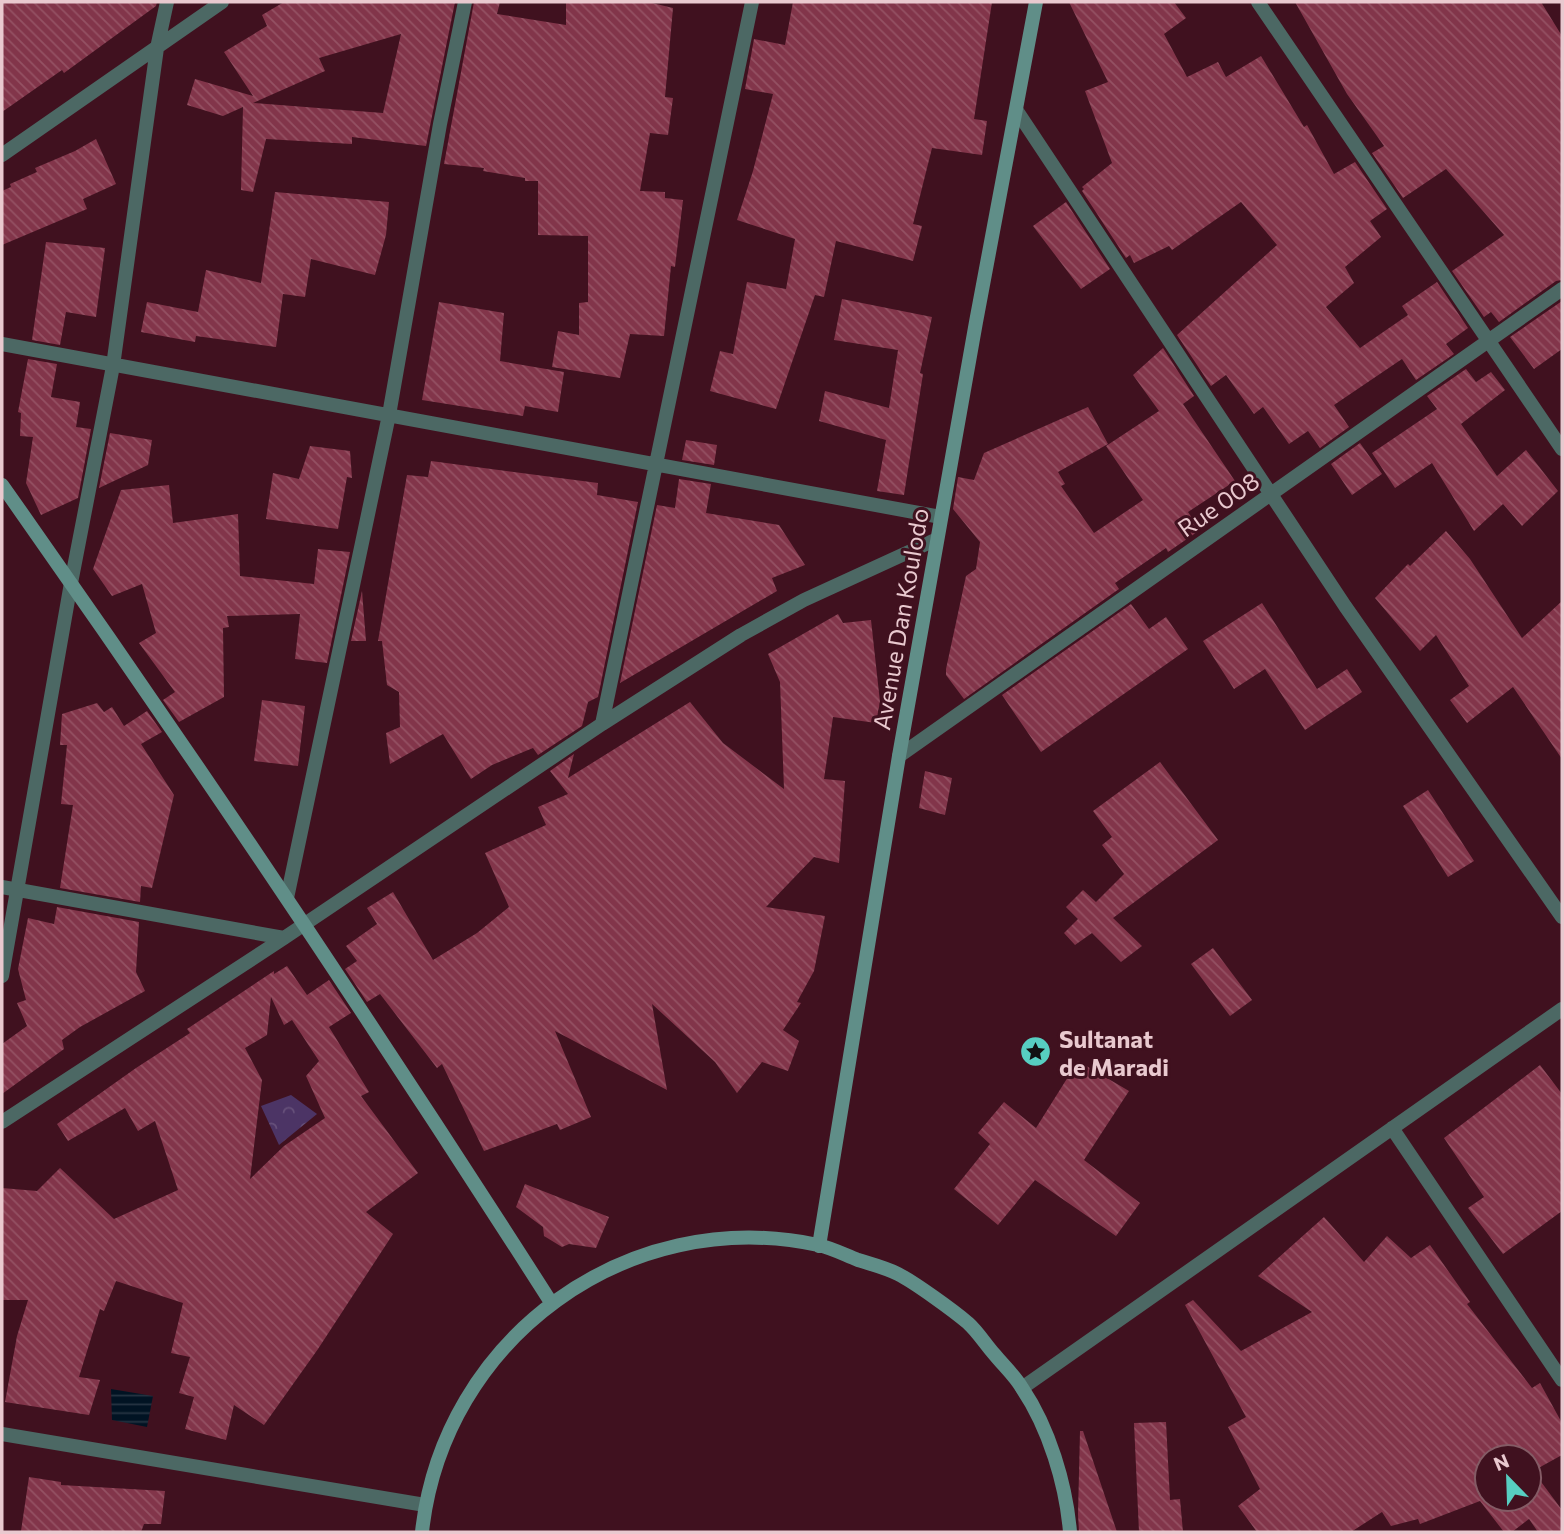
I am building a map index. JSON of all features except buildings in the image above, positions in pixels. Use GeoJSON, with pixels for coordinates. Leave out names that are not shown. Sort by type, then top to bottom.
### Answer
{"type":"FeatureCollection","features":[{"type":"Feature","properties":{"kind":"street"},"geometry":{"type":"LineString","coordinates":[[2,976],[71,583],[113,366],[157,48],[166,2]]}},
{"type":"Feature","properties":{"kind":"street"},"geometry":{"type":"LineString","coordinates":[[2,155],[222,2]]}},
{"type":"Feature","properties":{"kind":"street"},"geometry":{"type":"LineString","coordinates":[[287,898],[389,415],[442,111],[465,2]]}},
{"type":"Feature","properties":{"kind":"street"},"geometry":{"type":"LineString","coordinates":[[602,724],[654,463],[752,2]]}},
{"type":"Feature","properties":{"kind":"street","name":"Avenue Dan Koulodo"},"geometry":{"type":"LineString","coordinates":[[819,1245],[899,756],[1036,2]]}},
{"type":"Feature","properties":{"kind":"street"},"geometry":{"type":"LineString","coordinates":[[1258,2],[1562,449]]}},
{"type":"Feature","properties":{"kind":"street"},"geometry":{"type":"LineString","coordinates":[[1017,111],[1353,617],[1562,917]]}},
{"type":"Feature","properties":{"kind":"street","name":"Rue 008"},"geometry":{"type":"LineString","coordinates":[[899,756],[1562,289]]}},
{"type":"Feature","properties":{"kind":"street"},"geometry":{"type":"LineString","coordinates":[[2,344],[941,517]]}},
{"type":"Feature","properties":{"kind":"street"},"geometry":{"type":"LineString","coordinates":[[2,485],[305,924],[552,1304]]}},
{"type":"Feature","properties":{"kind":"street"},"geometry":{"type":"LineString","coordinates":[[2,1122],[284,938],[602,724],[775,615],[937,539]]}},
{"type":"Feature","properties":{"kind":"street"},"geometry":{"type":"LineString","coordinates":[[2,887],[284,938]]}},
{"type":"Feature","properties":{"kind":"street"},"geometry":{"type":"LineString","coordinates":[[1023,1388],[1562,1009]]}},
{"type":"Feature","properties":{"kind":"street"},"geometry":{"type":"LineString","coordinates":[[1392,1128],[1562,1380]]}},
{"type":"Feature","properties":{"kind":"street"},"geometry":{"type":"LineString","coordinates":[[422,1532],[425,1505],[454,1420],[505,1345],[574,1287],[631,1259],[692,1242],[756,1238],[819,1245],[899,1275],[968,1323],[1023,1388],[1051,1445],[1068,1506],[1070,1532]]}},
{"type":"Feature","properties":{"kind":"street"},"geometry":{"type":"LineString","coordinates":[[2,1434],[425,1505]]}},
{"type":"Feature","properties":{"kind":"green space"},"geometry":{"type":"Polygon","coordinates":[[[291,1095],[317,1114],[279,1145],[261,1106],[291,1095]]]}},
{"type":"Feature","properties":{"kind":"water"},"geometry":{"type":"Polygon","coordinates":[[[111,1389],[153,1396],[147,1427],[112,1420],[111,1389]]]}},
{"type":"Feature","properties":{"kind":"place","name":"Sultanat de Maradi"},"geometry":{"type":"Point","coordinates":[1036,1052]}}]}
